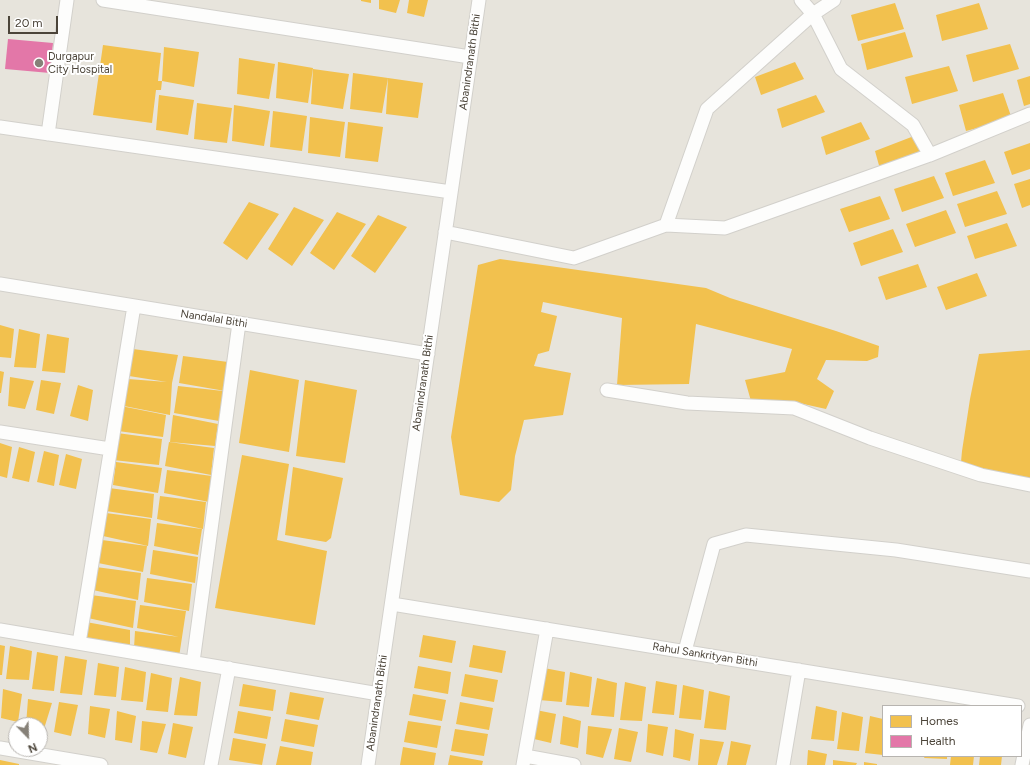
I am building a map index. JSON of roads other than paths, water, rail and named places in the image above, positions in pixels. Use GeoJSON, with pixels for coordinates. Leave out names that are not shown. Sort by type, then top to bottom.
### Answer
{"type":"FeatureCollection","features":[{"type":"Feature","properties":{"kind":"street"},"geometry":{"type":"LineString","coordinates":[[48,134],[67,0]]}},
{"type":"Feature","properties":{"kind":"street"},"geometry":{"type":"LineString","coordinates":[[103,0],[470,57]]}},
{"type":"Feature","properties":{"kind":"street","name":"Abanindranath Bithi"},"geometry":{"type":"LineString","coordinates":[[368,765],[479,0]]}},
{"type":"Feature","properties":{"kind":"street"},"geometry":{"type":"LineString","coordinates":[[801,0],[813,14],[841,69],[913,125],[930,155]]}},
{"type":"Feature","properties":{"kind":"street"},"geometry":{"type":"LineString","coordinates":[[666,225],[707,109],[813,14],[834,0]]}},
{"type":"Feature","properties":{"kind":"street"},"geometry":{"type":"LineString","coordinates":[[445,232],[574,258],[666,225],[725,228],[930,155],[1030,114]]}},
{"type":"Feature","properties":{"kind":"street"},"geometry":{"type":"LineString","coordinates":[[0,127],[451,192]]}},
{"type":"Feature","properties":{"kind":"street","name":"Nandalal Bithi"},"geometry":{"type":"LineString","coordinates":[[0,284],[428,354]]}},
{"type":"Feature","properties":{"kind":"street"},"geometry":{"type":"LineString","coordinates":[[79,643],[134,306]]}},
{"type":"Feature","properties":{"kind":"street"},"geometry":{"type":"LineString","coordinates":[[193,662],[239,323]]}},
{"type":"Feature","properties":{"kind":"street"},"geometry":{"type":"LineString","coordinates":[[607,390],[687,403],[794,408],[870,438],[981,476],[1030,485]]}},
{"type":"Feature","properties":{"kind":"street"},"geometry":{"type":"LineString","coordinates":[[0,432],[110,449]]}},
{"type":"Feature","properties":{"kind":"street"},"geometry":{"type":"LineString","coordinates":[[685,651],[714,544],[746,535],[896,550],[1030,571]]}},
{"type":"Feature","properties":{"kind":"street","name":"Rahul Sankrityan Bithi"},"geometry":{"type":"LineString","coordinates":[[392,604],[1014,705]]}},
{"type":"Feature","properties":{"kind":"street"},"geometry":{"type":"LineString","coordinates":[[547,629],[524,761],[574,765]]}},
{"type":"Feature","properties":{"kind":"street"},"geometry":{"type":"LineString","coordinates":[[0,630],[379,694]]}},
{"type":"Feature","properties":{"kind":"street"},"geometry":{"type":"LineString","coordinates":[[211,765],[229,668]]}},
{"type":"Feature","properties":{"kind":"street"},"geometry":{"type":"LineString","coordinates":[[783,765],[799,670]]}},
{"type":"Feature","properties":{"kind":"street"},"geometry":{"type":"LineString","coordinates":[[1022,765],[1030,725]]}},
{"type":"Feature","properties":{"kind":"street"},"geometry":{"type":"LineString","coordinates":[[0,748],[101,765]]}},
{"type":"Feature","properties":{"kind":"place","name":"Durgapur City Hospital"},"geometry":{"type":"Point","coordinates":[39,63]}}]}
